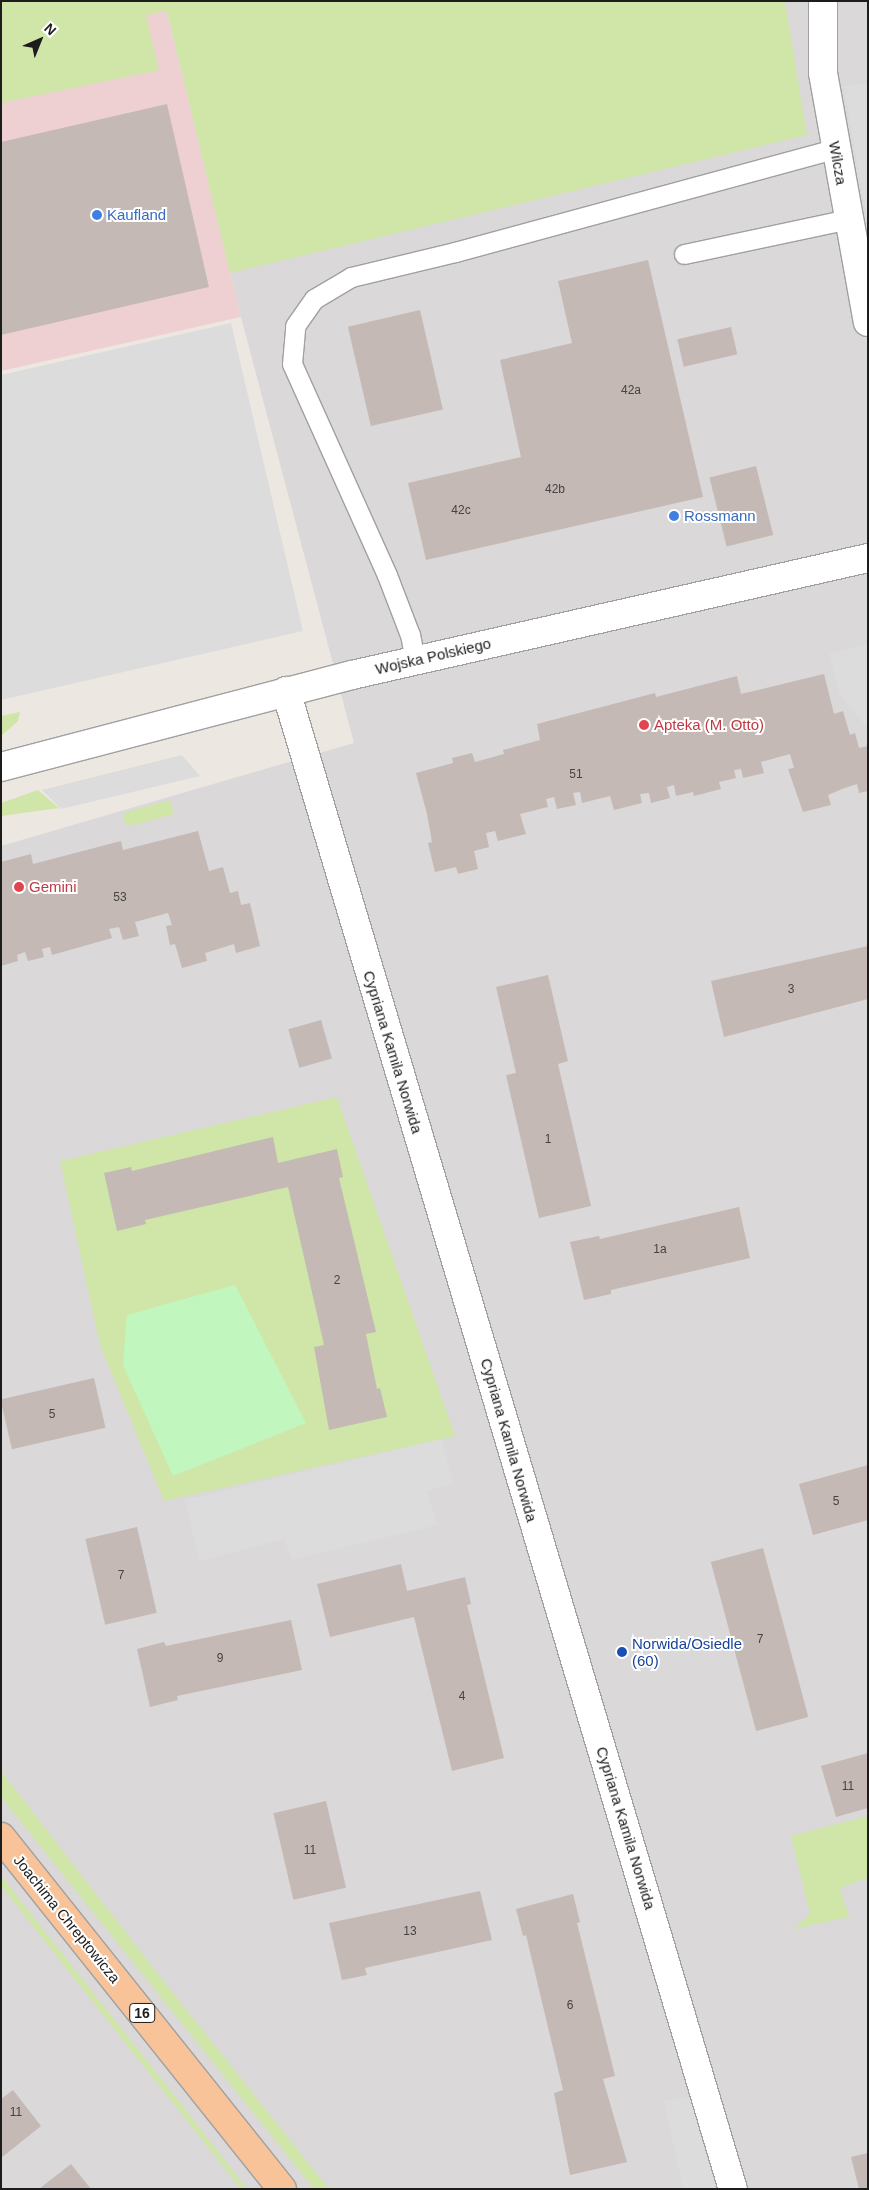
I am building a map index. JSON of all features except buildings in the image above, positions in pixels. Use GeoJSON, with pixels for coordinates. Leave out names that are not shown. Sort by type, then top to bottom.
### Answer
{"type":"FeatureCollection","features":[{"type":"Feature","properties":{"kind":"main road","name":"Joachima Chreptowicza"},"geometry":{"type":"LineString","coordinates":[[1,1837],[282,2189]]}},
{"type":"Feature","properties":{"kind":"street","name":"Wilcza"},"geometry":{"type":"LineString","coordinates":[[823,1],[823,73],[835,149],[868,322]]}},
{"type":"Feature","properties":{"kind":"street","name":"Wojska Polskiego"},"geometry":{"type":"LineString","coordinates":[[1,767],[286,691],[868,558]]}},
{"type":"Feature","properties":{"kind":"street","name":"Cypriana Kamila Norwida"},"geometry":{"type":"LineString","coordinates":[[286,691],[733,2189]]}},
{"type":"Feature","properties":{"kind":"lane"},"geometry":{"type":"LineString","coordinates":[[416,660],[410,635],[387,575],[292,364],[295,326],[314,299],[351,277],[455,252],[835,149]]}},
{"type":"Feature","properties":{"kind":"lane"},"geometry":{"type":"LineString","coordinates":[[684,254],[848,219]]}},
{"type":"Feature","properties":{"kind":"shaded area"},"geometry":{"type":"Polygon","coordinates":[[[1,1],[164,1],[241,317],[1,371],[1,1]]]}},
{"type":"Feature","properties":{"kind":"shaded area"},"geometry":{"type":"Polygon","coordinates":[[[164,1],[868,1],[868,2189],[1,2189],[1,846],[354,743],[241,317],[164,1]]]}},
{"type":"Feature","properties":{"kind":"shaded area"},"geometry":{"type":"Polygon","coordinates":[[[867,83],[868,90],[868,227],[844,86],[867,83]]]}},
{"type":"Feature","properties":{"kind":"shaded area"},"geometry":{"type":"Polygon","coordinates":[[[231,323],[303,631],[1,700],[1,375],[231,323]]]}},
{"type":"Feature","properties":{"kind":"shaded area"},"geometry":{"type":"Polygon","coordinates":[[[868,643],[868,729],[840,695],[829,654],[868,643]]]}},
{"type":"Feature","properties":{"kind":"shaded area"},"geometry":{"type":"Polygon","coordinates":[[[182,755],[200,776],[61,809],[42,790],[182,755]]]}},
{"type":"Feature","properties":{"kind":"shaded area"},"geometry":{"type":"Polygon","coordinates":[[[441,1439],[454,1484],[427,1491],[438,1525],[292,1560],[284,1539],[199,1561],[185,1500],[441,1439]]]}},
{"type":"Feature","properties":{"kind":"shaded area"},"geometry":{"type":"Polygon","coordinates":[[[690,2097],[716,2189],[683,2189],[664,2101],[690,2097]]]}},
{"type":"Feature","properties":{"kind":"green space"},"geometry":{"type":"Polygon","coordinates":[[[1,1],[785,1],[807,135],[230,273],[167,11],[146,15],[159,70],[1,103],[1,1]]]}},
{"type":"Feature","properties":{"kind":"green space"},"geometry":{"type":"Polygon","coordinates":[[[20,712],[18,721],[1,736],[1,716],[20,712]]]}},
{"type":"Feature","properties":{"kind":"green space"},"geometry":{"type":"Polygon","coordinates":[[[38,790],[59,808],[1,816],[1,803],[38,790]]]}},
{"type":"Feature","properties":{"kind":"green space"},"geometry":{"type":"Polygon","coordinates":[[[170,800],[174,814],[131,826],[123,821],[124,813],[170,800]]]}},
{"type":"Feature","properties":{"kind":"green space"},"geometry":{"type":"Polygon","coordinates":[[[337,1097],[455,1436],[164,1501],[100,1345],[60,1161],[337,1097]]]}},
{"type":"Feature","properties":{"kind":"green space"},"geometry":{"type":"Polygon","coordinates":[[[235,1285],[306,1423],[173,1476],[123,1365],[127,1315],[235,1285]]]}},
{"type":"Feature","properties":{"kind":"green space"},"geometry":{"type":"Polygon","coordinates":[[[1,1771],[154,1969],[329,2189],[314,2189],[1,1797],[1,1771]]]}},
{"type":"Feature","properties":{"kind":"green space"},"geometry":{"type":"Polygon","coordinates":[[[868,1816],[868,1878],[840,1888],[849,1917],[793,1929],[810,1914],[791,1836],[868,1816]]]}},
{"type":"Feature","properties":{"kind":"green space"},"geometry":{"type":"Polygon","coordinates":[[[1,1876],[247,2189],[241,2189],[1,1886],[1,1876]]]}},
{"type":"Feature","properties":{"kind":"place","name":"Kaufland"},"geometry":{"type":"Point","coordinates":[97,215]}},
{"type":"Feature","properties":{"kind":"place","name":"Rossmann"},"geometry":{"type":"Point","coordinates":[674,516]}},
{"type":"Feature","properties":{"kind":"place","name":"Apteka (M. Otto)"},"geometry":{"type":"Point","coordinates":[644,725]}},
{"type":"Feature","properties":{"kind":"place","name":"Gemini"},"geometry":{"type":"Point","coordinates":[19,887]}},
{"type":"Feature","properties":{"kind":"place","name":"Norwida/Osiedle (60)"},"geometry":{"type":"Point","coordinates":[622,1652]}}]}
